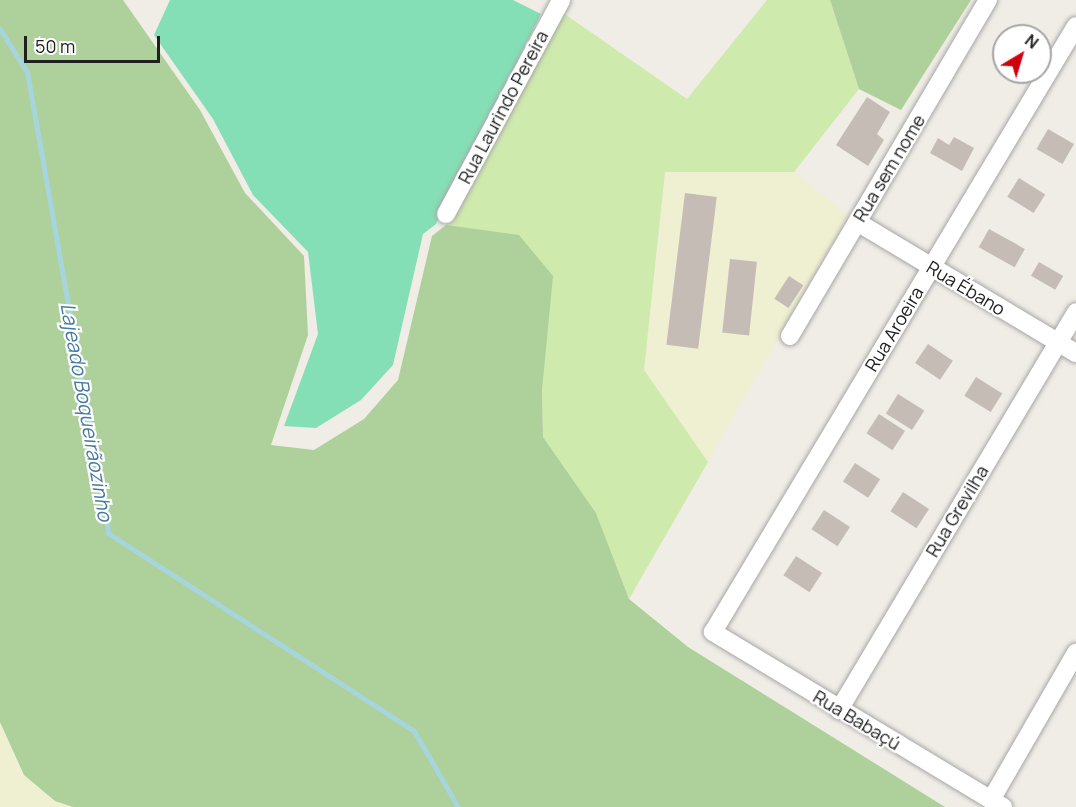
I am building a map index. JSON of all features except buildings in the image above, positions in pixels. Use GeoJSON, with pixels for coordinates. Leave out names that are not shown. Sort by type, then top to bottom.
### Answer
{"type":"FeatureCollection","features":[{"type":"Feature","properties":{"kind":"street","name":"Rua sem nome"},"geometry":{"type":"LineString","coordinates":[[790,336],[988,0]]}},
{"type":"Feature","properties":{"kind":"street","name":"Rua Laurindo Pereira"},"geometry":{"type":"LineString","coordinates":[[446,213],[553,3]]}},
{"type":"Feature","properties":{"kind":"street","name":"Rua Aroeira"},"geometry":{"type":"LineString","coordinates":[[713,632],[1076,26]]}},
{"type":"Feature","properties":{"kind":"street","name":"Rua Ébano"},"geometry":{"type":"LineString","coordinates":[[857,222],[1076,353]]}},
{"type":"Feature","properties":{"kind":"street","name":"Rua Grevilha"},"geometry":{"type":"LineString","coordinates":[[839,710],[1076,312]]}},
{"type":"Feature","properties":{"kind":"street","name":"Rua Babaçú"},"geometry":{"type":"LineString","coordinates":[[713,632],[997,804]]}},
{"type":"Feature","properties":{"kind":"street"},"geometry":{"type":"LineString","coordinates":[[997,804],[1076,653]]}},
{"type":"Feature","properties":{"kind":"green space"},"geometry":{"type":"Polygon","coordinates":[[[0,0],[123,0],[200,110],[245,193],[304,256],[308,335],[271,445],[314,450],[364,419],[398,380],[432,236],[446,225],[519,235],[553,276],[542,390],[543,437],[596,513],[629,599],[688,647],[945,807],[73,807],[55,801],[24,775],[0,722],[0,0]]]}},
{"type":"Feature","properties":{"kind":"green space"},"geometry":{"type":"Polygon","coordinates":[[[170,0],[513,0],[541,14],[436,224],[423,234],[393,365],[361,400],[316,428],[284,426],[318,334],[308,252],[253,195],[213,119],[154,35],[170,0]]]}},
{"type":"Feature","properties":{"kind":"green space"},"geometry":{"type":"Polygon","coordinates":[[[767,0],[830,0],[859,89],[794,172],[665,172],[644,370],[708,462],[629,599],[596,513],[543,437],[542,390],[446,225],[556,8],[687,99],[767,0]]]}},
{"type":"Feature","properties":{"kind":"green space"},"geometry":{"type":"Polygon","coordinates":[[[830,0],[971,0],[901,110],[859,89],[830,0]]]}},
{"type":"Feature","properties":{"kind":"green space"},"geometry":{"type":"Polygon","coordinates":[[[665,172],[794,172],[848,215],[708,462],[644,370],[665,172]]]}},
{"type":"Feature","properties":{"kind":"green space"},"geometry":{"type":"Polygon","coordinates":[[[0,722],[24,775],[55,801],[73,807],[0,807],[0,722]]]}},
{"type":"Feature","properties":{"kind":"waterway","name":"Lajeado Boqueirãozinho"},"geometry":{"type":"LineString","coordinates":[[0,29],[27,72],[108,533],[414,731],[458,807]]}}]}
